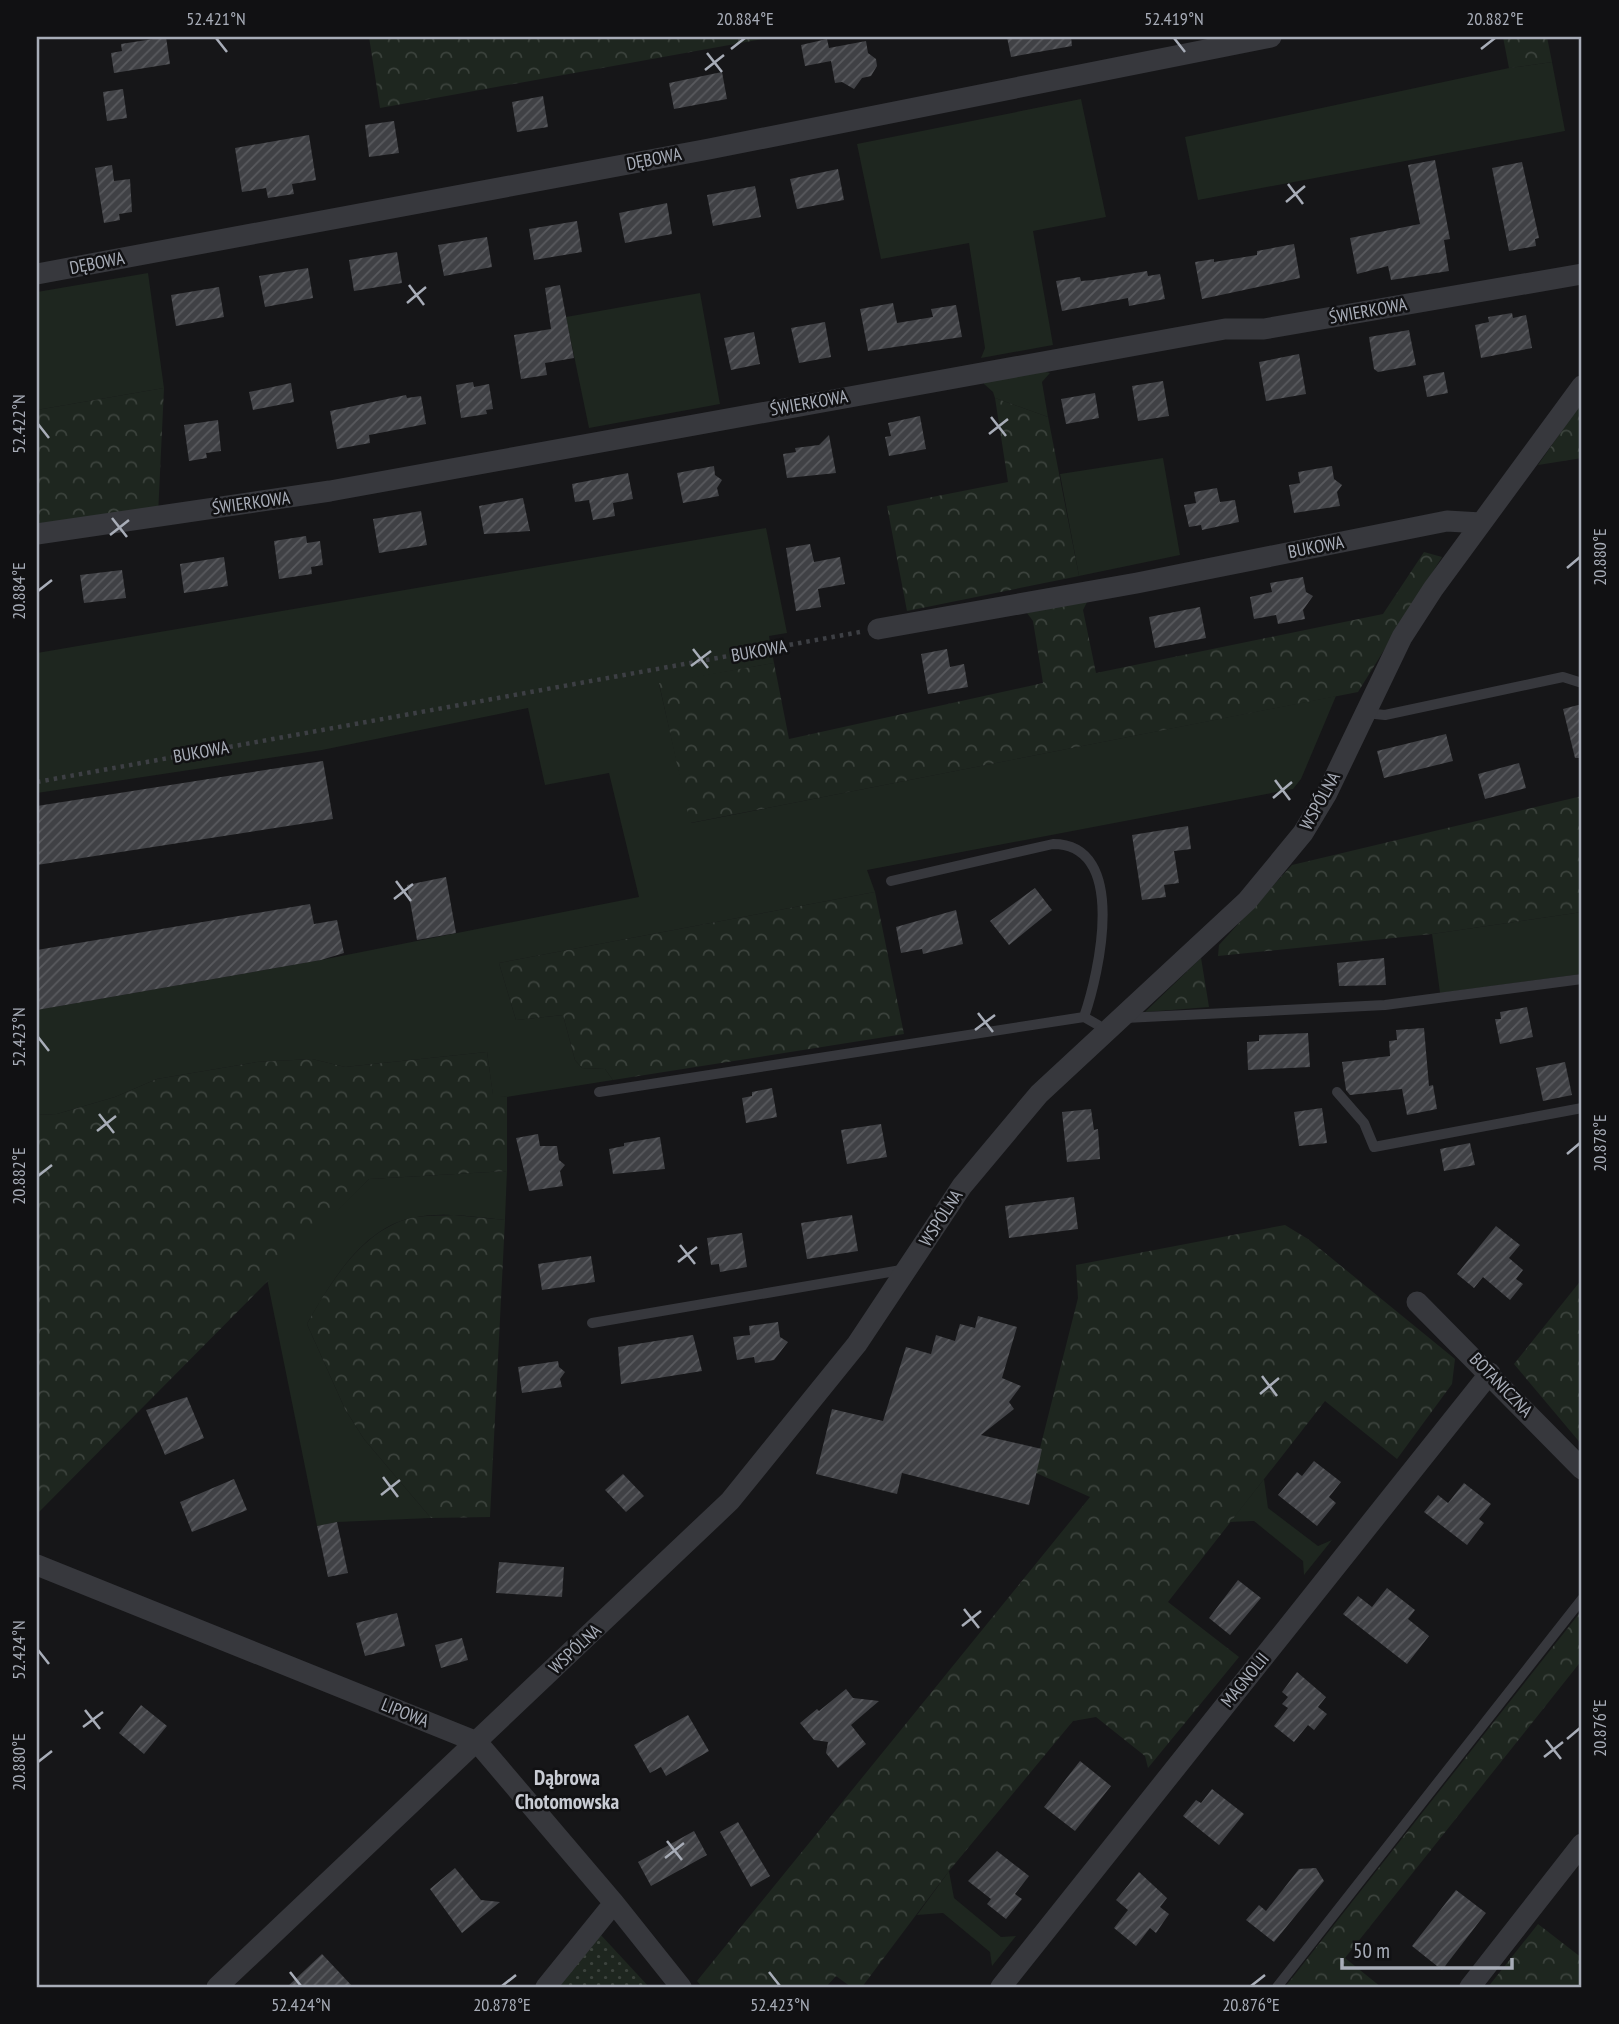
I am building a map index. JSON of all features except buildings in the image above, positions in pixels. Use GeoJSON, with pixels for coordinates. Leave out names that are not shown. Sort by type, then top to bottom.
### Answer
{"type":"FeatureCollection","features":[{"type":"Feature","properties":{"kind":"street","name":"DĘBOWA"},"geometry":{"type":"LineString","coordinates":[[37,274],[709,149],[1271,37]]}},
{"type":"Feature","properties":{"kind":"street","name":"ŚWIERKOWA"},"geometry":{"type":"LineString","coordinates":[[37,534],[330,491],[986,371],[1225,330],[1264,328],[1582,274]]}},
{"type":"Feature","properties":{"kind":"street","name":"WSPÓLNA"},"geometry":{"type":"LineString","coordinates":[[217,1987],[730,1501],[857,1344],[962,1186],[1039,1094],[1247,901],[1303,833],[1402,637],[1481,523],[1582,386]]}},
{"type":"Feature","properties":{"kind":"street","name":"BUKOWA"},"geometry":{"type":"LineString","coordinates":[[878,629],[1137,583],[1447,521],[1481,523]]}},
{"type":"Feature","properties":{"kind":"street","name":"BOTANICZNA"},"geometry":{"type":"LineString","coordinates":[[1417,1302],[1582,1469]]}},
{"type":"Feature","properties":{"kind":"street","name":"MAGNOLII"},"geometry":{"type":"LineString","coordinates":[[1001,1987],[1490,1373]]}},
{"type":"Feature","properties":{"kind":"street","name":"LIPOWA"},"geometry":{"type":"LineString","coordinates":[[37,1565],[477,1742],[614,1903],[681,1987]]}},
{"type":"Feature","properties":{"kind":"street"},"geometry":{"type":"LineString","coordinates":[[1470,1987],[1582,1844]]}},
{"type":"Feature","properties":{"kind":"street"},"geometry":{"type":"LineString","coordinates":[[546,1987],[614,1903]]}},
{"type":"Feature","properties":{"kind":"lane"},"geometry":{"type":"LineString","coordinates":[[1365,713],[1385,715],[1563,677],[1582,683]]}},
{"type":"Feature","properties":{"kind":"lane"},"geometry":{"type":"LineString","coordinates":[[891,881],[1053,844],[1072,847],[1083,853],[1091,863],[1101,891],[1104,921],[1084,1017]]}},
{"type":"Feature","properties":{"kind":"lane"},"geometry":{"type":"LineString","coordinates":[[1122,1018],[1385,1005],[1582,979]]}},
{"type":"Feature","properties":{"kind":"lane"},"geometry":{"type":"LineString","coordinates":[[599,1092],[1084,1017],[1098,1025],[1105,1034]]}},
{"type":"Feature","properties":{"kind":"lane"},"geometry":{"type":"LineString","coordinates":[[1337,1092],[1364,1123],[1374,1147],[1582,1108]]}},
{"type":"Feature","properties":{"kind":"lane"},"geometry":{"type":"LineString","coordinates":[[592,1323],[908,1269]]}},
{"type":"Feature","properties":{"kind":"lane"},"geometry":{"type":"LineString","coordinates":[[1277,1987],[1582,1599]]}},
{"type":"Feature","properties":{"kind":"path","name":"BUKOWA"},"geometry":{"type":"LineString","coordinates":[[37,782],[878,629]]}},
{"type":"Feature","properties":{"kind":"green space"},"geometry":{"type":"Polygon","coordinates":[[[369,37],[773,37],[380,108],[369,37]]]}},
{"type":"Feature","properties":{"kind":"green space"},"geometry":{"type":"Polygon","coordinates":[[[1503,37],[1547,37],[1552,62],[1509,68],[1503,37]]]}},
{"type":"Feature","properties":{"kind":"green space"},"geometry":{"type":"Polygon","coordinates":[[[1552,62],[1565,131],[1198,200],[1185,137],[1509,68],[1552,62]]]}},
{"type":"Feature","properties":{"kind":"green space"},"geometry":{"type":"Polygon","coordinates":[[[1081,99],[1106,217],[1033,231],[1053,345],[981,358],[985,348],[969,243],[881,259],[857,144],[1081,99]]]}},
{"type":"Feature","properties":{"kind":"green space"},"geometry":{"type":"Polygon","coordinates":[[[148,273],[164,388],[37,410],[37,292],[148,273]]]}},
{"type":"Feature","properties":{"kind":"green space"},"geometry":{"type":"Polygon","coordinates":[[[700,293],[720,404],[589,428],[566,317],[700,293]]]}},
{"type":"Feature","properties":{"kind":"green space"},"geometry":{"type":"Polygon","coordinates":[[[1040,370],[1050,373],[1042,382],[1048,417],[995,398],[993,392],[984,384],[984,380],[1040,370]]]}},
{"type":"Feature","properties":{"kind":"green space"},"geometry":{"type":"Polygon","coordinates":[[[164,388],[158,515],[37,528],[37,410],[164,388]]]}},
{"type":"Feature","properties":{"kind":"green space"},"geometry":{"type":"Polygon","coordinates":[[[995,398],[1048,417],[1079,576],[907,611],[887,506],[1008,482],[995,398]]]}},
{"type":"Feature","properties":{"kind":"green space"},"geometry":{"type":"Polygon","coordinates":[[[1582,402],[1582,458],[1538,465],[1582,402]]]}},
{"type":"Feature","properties":{"kind":"green space"},"geometry":{"type":"Polygon","coordinates":[[[1163,458],[1180,555],[1079,576],[1060,474],[1163,458]]]}},
{"type":"Feature","properties":{"kind":"green space"},"geometry":{"type":"Polygon","coordinates":[[[766,528],[787,633],[769,636],[774,663],[659,684],[691,823],[1336,696],[1301,779],[1293,789],[867,870],[875,892],[499,963],[516,1020],[563,1015],[575,1060],[582,1068],[605,1069],[613,1080],[507,1097],[493,1096],[487,1052],[345,1067],[312,1059],[257,1062],[157,1079],[115,1097],[57,1114],[37,1115],[37,1010],[321,960],[639,897],[609,773],[545,785],[528,708],[322,750],[37,793],[37,653],[766,528]]]}},
{"type":"Feature","properties":{"kind":"green space"},"geometry":{"type":"Polygon","coordinates":[[[1424,552],[1442,557],[1358,692],[690,823],[659,683],[774,663],[789,739],[1043,683],[1033,621],[1027,613],[1088,600],[1083,610],[1096,673],[1383,614],[1424,552]]]}},
{"type":"Feature","properties":{"kind":"green space"},"geometry":{"type":"Polygon","coordinates":[[[1582,796],[1582,912],[1432,934],[1218,956],[1219,945],[1292,865],[1582,796]]]}},
{"type":"Feature","properties":{"kind":"green space"},"geometry":{"type":"Polygon","coordinates":[[[875,892],[904,1034],[613,1080],[605,1069],[582,1068],[575,1060],[563,1015],[516,1020],[499,963],[875,892]]]}},
{"type":"Feature","properties":{"kind":"green space"},"geometry":{"type":"Polygon","coordinates":[[[1582,912],[1582,974],[1440,993],[1432,934],[1582,912]]]}},
{"type":"Feature","properties":{"kind":"green space"},"geometry":{"type":"Polygon","coordinates":[[[1201,958],[1209,1007],[1145,1012],[1201,958]]]}},
{"type":"Feature","properties":{"kind":"green space"},"geometry":{"type":"Polygon","coordinates":[[[487,1052],[493,1095],[507,1097],[507,1171],[369,1179],[37,1514],[37,1115],[57,1114],[115,1097],[157,1079],[257,1062],[312,1059],[345,1067],[487,1052]]]}},
{"type":"Feature","properties":{"kind":"green space"},"geometry":{"type":"Polygon","coordinates":[[[507,1171],[505,1220],[435,1215],[394,1224],[363,1245],[349,1260],[307,1324],[345,1409],[364,1439],[431,1518],[338,1522],[317,1526],[267,1279],[369,1179],[507,1171]]]}},
{"type":"Feature","properties":{"kind":"green space"},"geometry":{"type":"Polygon","coordinates":[[[454,1215],[505,1220],[490,1517],[431,1518],[364,1439],[345,1409],[307,1324],[349,1260],[377,1234],[393,1224],[411,1218],[454,1215]]]}},
{"type":"Feature","properties":{"kind":"green space"},"geometry":{"type":"Polygon","coordinates":[[[1285,1225],[1308,1239],[1455,1359],[1452,1384],[1397,1459],[1325,1401],[1168,1602],[1239,1657],[1148,1768],[1145,1756],[1096,1717],[1073,1721],[949,1871],[862,1987],[851,1987],[836,1976],[826,1987],[702,1987],[697,1981],[1090,1497],[1034,1472],[1078,1298],[1076,1265],[1285,1225]]]}},
{"type":"Feature","properties":{"kind":"green space"},"geometry":{"type":"Polygon","coordinates":[[[1582,1279],[1582,1445],[1514,1364],[1582,1279]]]}},
{"type":"Feature","properties":{"kind":"green space"},"geometry":{"type":"Polygon","coordinates":[[[1264,1479],[1268,1508],[1318,1546],[1332,1540],[1304,1575],[1303,1561],[1254,1521],[1230,1522],[1264,1479]]]}},
{"type":"Feature","properties":{"kind":"green space"},"geometry":{"type":"Polygon","coordinates":[[[1582,1610],[1582,1660],[1345,1958],[1381,1987],[1285,1987],[1582,1610]]]}},
{"type":"Feature","properties":{"kind":"green space"},"geometry":{"type":"Polygon","coordinates":[[[949,1871],[954,1898],[1001,1937],[1016,1936],[992,1966],[990,1952],[943,1913],[917,1915],[949,1871]]]}},
{"type":"Feature","properties":{"kind":"green space"},"geometry":{"type":"Polygon","coordinates":[[[1538,1924],[1582,1958],[1582,1987],[1488,1987],[1538,1924]]]}},
{"type":"Feature","properties":{"kind":"green space"},"geometry":{"type":"Polygon","coordinates":[[[600,1934],[649,1987],[558,1987],[600,1934]]]}},
{"type":"Feature","properties":{"kind":"district","name":"Dąbrowa Chotomowska"},"geometry":{"type":"Point","coordinates":[567,1790]}}]}
